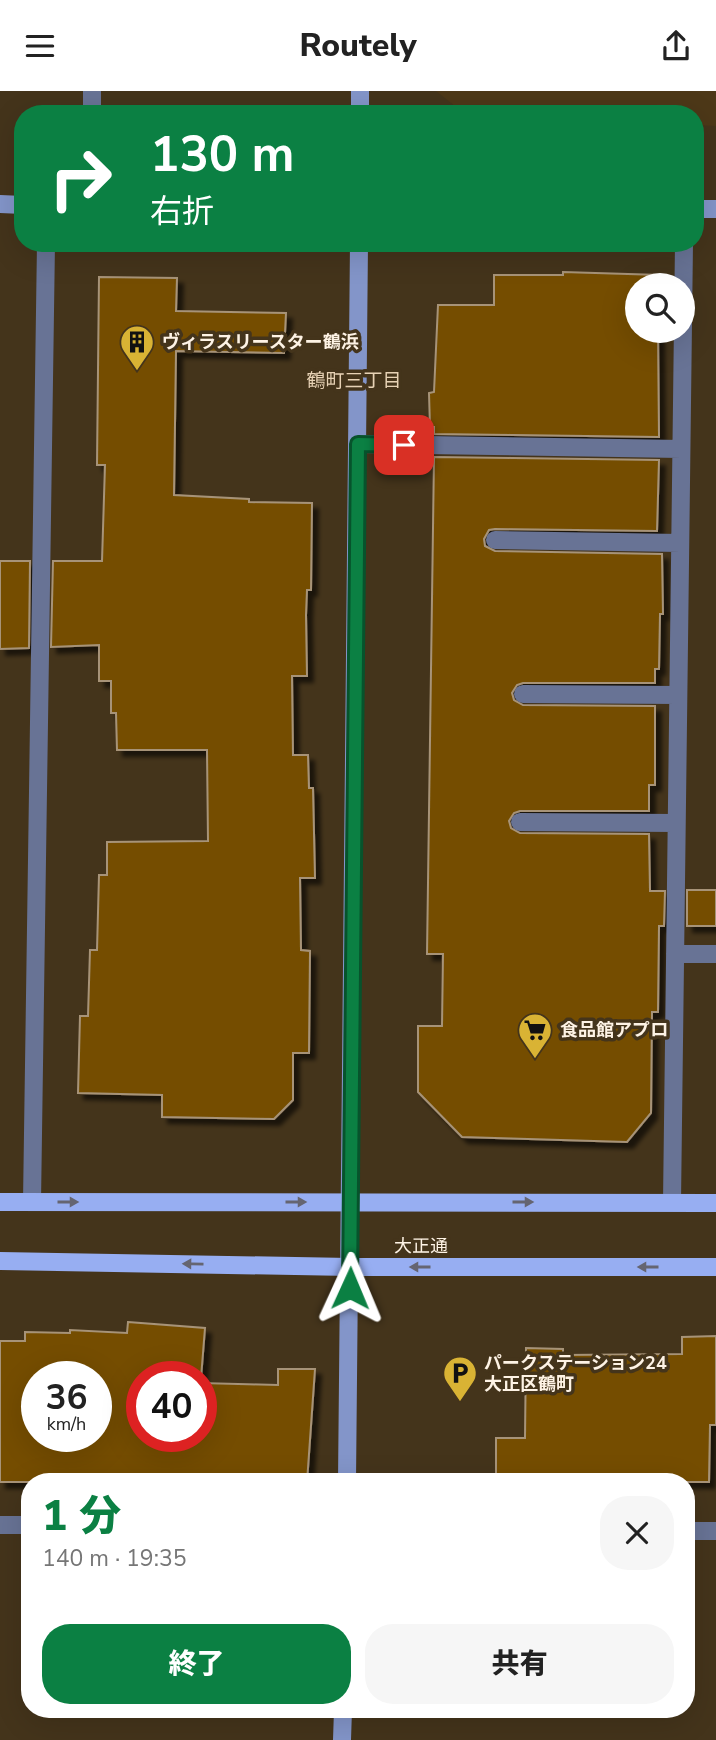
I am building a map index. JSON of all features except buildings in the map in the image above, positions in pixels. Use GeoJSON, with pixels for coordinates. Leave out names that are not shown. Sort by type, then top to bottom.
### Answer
{"type":"FeatureCollection","features":[{"type":"Feature","properties":{"kind":"main road"},"geometry":{"type":"LineString","coordinates":[[0,1202],[716,1203]]}},
{"type":"Feature","properties":{"kind":"main road","name":"大正通"},"geometry":{"type":"LineString","coordinates":[[0,1261],[350,1267],[716,1267]]}},
{"type":"Feature","properties":{"kind":"street"},"geometry":{"type":"LineString","coordinates":[[32,1202],[46,252]]}},
{"type":"Feature","properties":{"kind":"street"},"geometry":{"type":"LineString","coordinates":[[347,1473],[359,252]]}},
{"type":"Feature","properties":{"kind":"street"},"geometry":{"type":"LineString","coordinates":[[672,1202],[684,252]]}},
{"type":"Feature","properties":{"kind":"street"},"geometry":{"type":"LineString","coordinates":[[358,444],[681,449]]}},
{"type":"Feature","properties":{"kind":"street"},"geometry":{"type":"LineString","coordinates":[[495,540],[680,543]]}},
{"type":"Feature","properties":{"kind":"street"},"geometry":{"type":"LineString","coordinates":[[523,694],[678,695]]}},
{"type":"Feature","properties":{"kind":"street"},"geometry":{"type":"LineString","coordinates":[[520,822],[676,823]]}},
{"type":"Feature","properties":{"kind":"street"},"geometry":{"type":"LineString","coordinates":[[675,954],[716,954]]}},
{"type":"Feature","properties":{"kind":"street"},"geometry":{"type":"LineString","coordinates":[[0,1525],[21,1525]]}},
{"type":"Feature","properties":{"kind":"street"},"geometry":{"type":"LineString","coordinates":[[695,1531],[716,1531]]}},
{"type":"Feature","properties":{"kind":"street"},"geometry":{"type":"LineString","coordinates":[[342,1740],[343,1718]]}},
{"type":"Feature","properties":{"kind":"shaded area"},"geometry":{"type":"Polygon","coordinates":[[[436,91],[716,91],[716,126],[704,125],[704,105],[454,105],[436,91]]]}},
{"type":"Feature","properties":{"kind":"place","name":"ヴィラスリースター鶴浜"},"geometry":{"type":"Point","coordinates":[137,372]}},
{"type":"Feature","properties":{"kind":"place","name":"食品館アプロ"},"geometry":{"type":"Point","coordinates":[535,1060]}},
{"type":"Feature","properties":{"kind":"place","name":"パークステーション24 大正区鶴町"},"geometry":{"type":"Point","coordinates":[460,1403]}},
{"type":"Feature","properties":{"kind":"district","name":"鶴町三丁目"},"geometry":{"type":"Point","coordinates":[354,381]}},
{"type":"Feature","properties":{"kind":"route"},"geometry":{"type":"LineString","coordinates":[[350,1288],[358,444],[404,445]]}}]}
